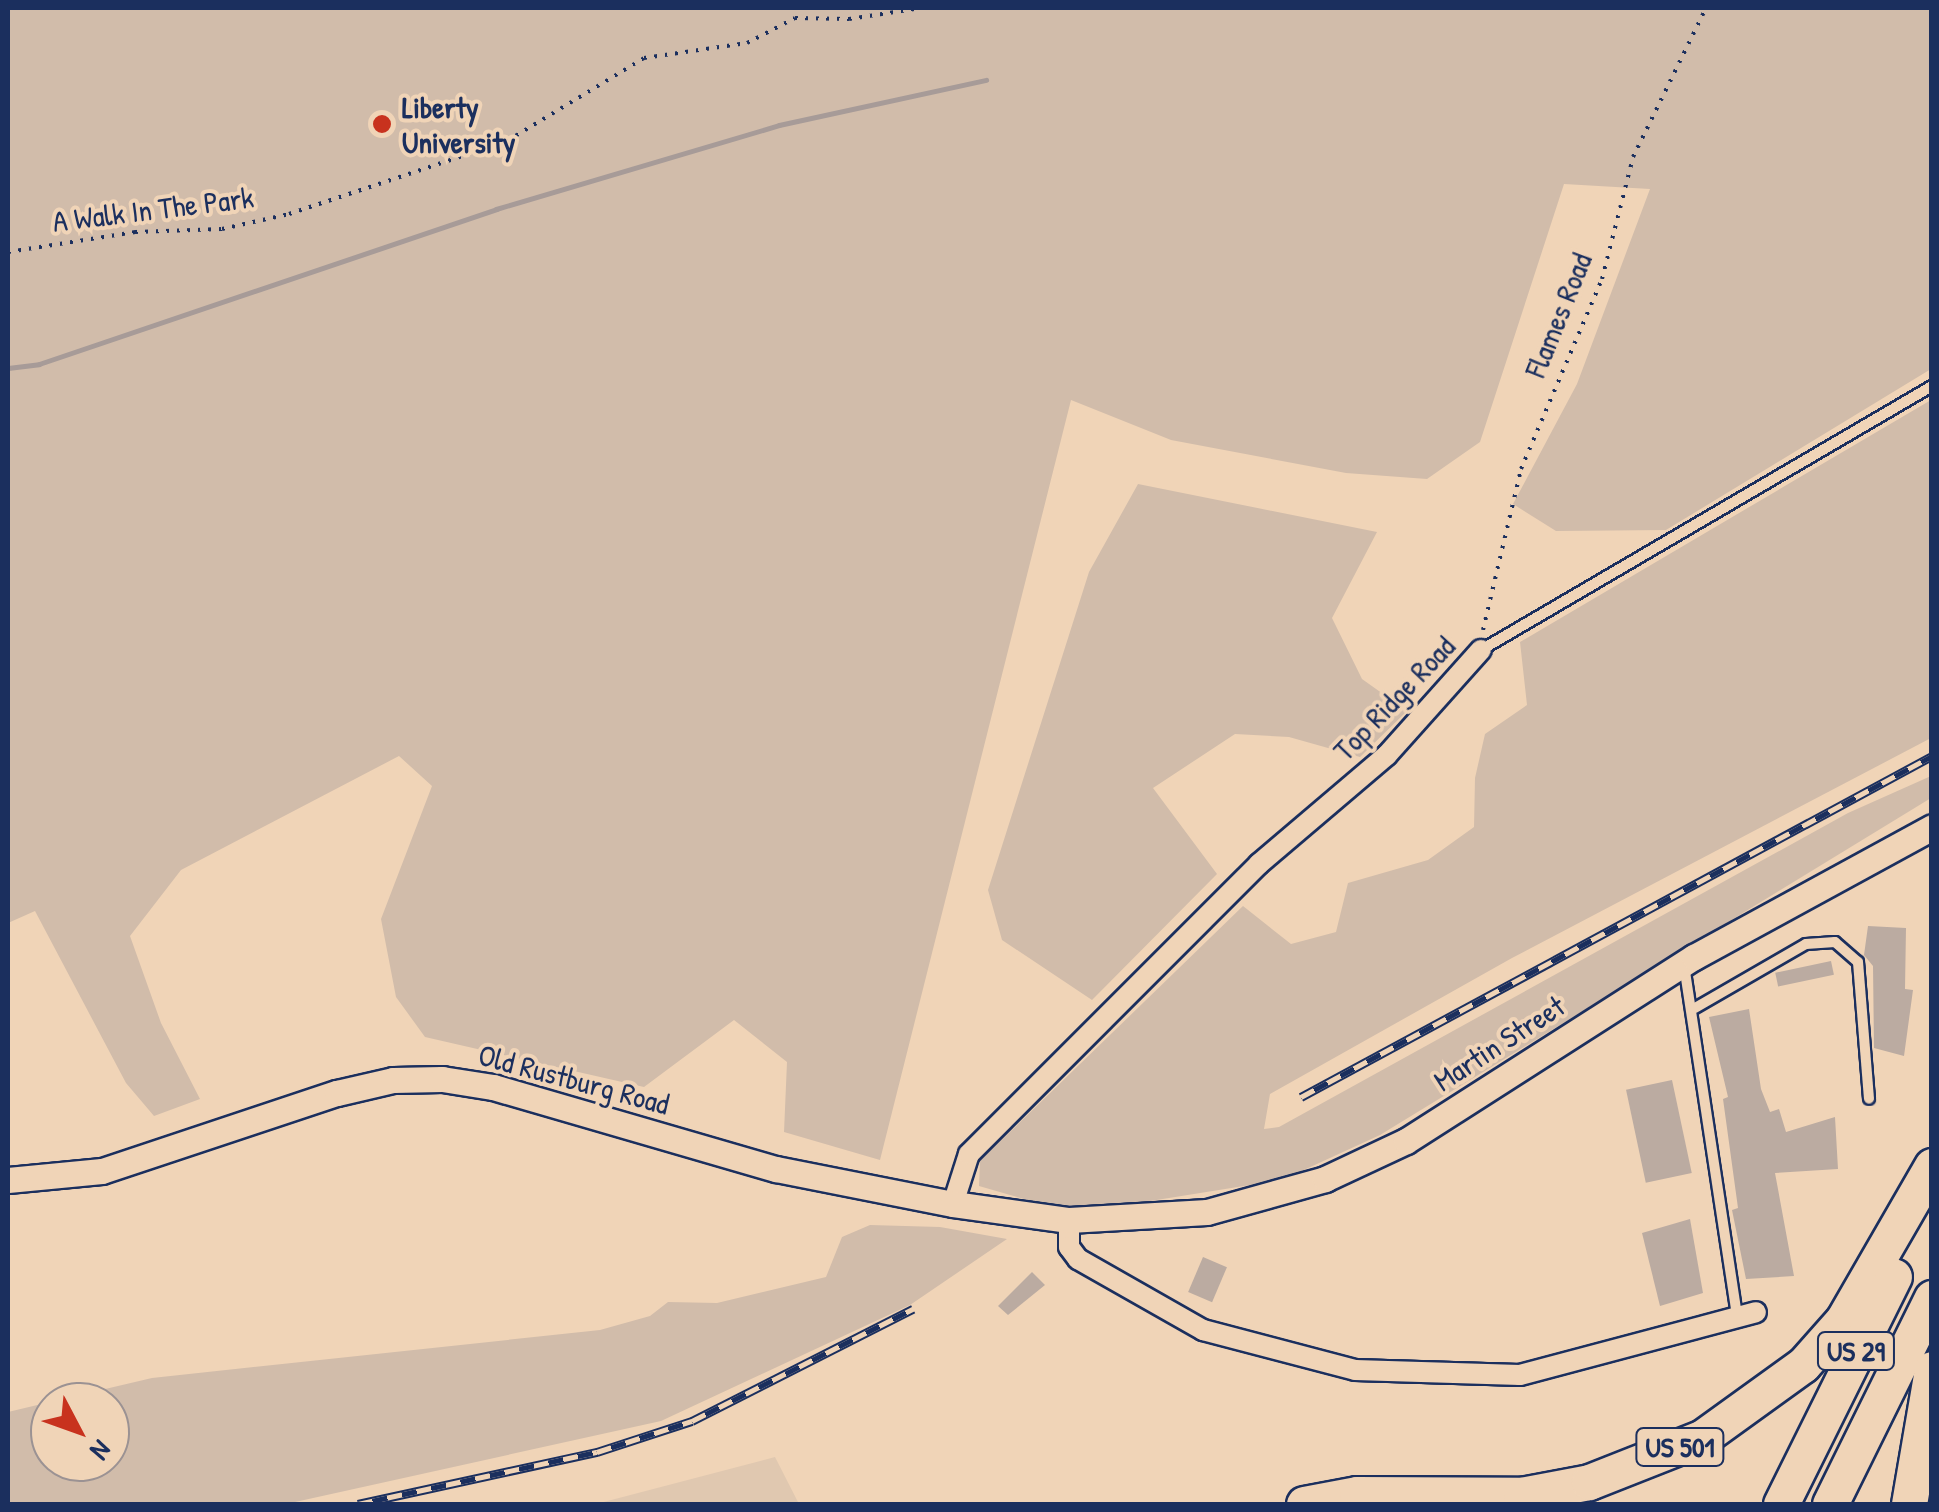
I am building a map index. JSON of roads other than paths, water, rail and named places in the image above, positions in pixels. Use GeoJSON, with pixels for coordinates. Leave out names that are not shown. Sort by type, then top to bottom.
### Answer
{"type":"FeatureCollection","features":[{"type":"Feature","properties":{"kind":"highway","name":"US 501"},"geometry":{"type":"LineString","coordinates":[[1304,1504],[1357,1494],[1521,1495],[1608,1476],[1704,1437],[1804,1366],[1843,1320],[1932,1166]]}},
{"type":"Feature","properties":{"kind":"highway","name":"US 29"},"geometry":{"type":"LineString","coordinates":[[1781,1504],[1932,1198]]}},
{"type":"Feature","properties":{"kind":"highway","name":"US 29"},"geometry":{"type":"LineString","coordinates":[[1830,1504],[1932,1298]]}},
{"type":"Feature","properties":{"kind":"highway"},"geometry":{"type":"LineString","coordinates":[[1909,1504],[1932,1369]]}},
{"type":"Feature","properties":{"kind":"street","name":"Top Ridge Road"},"geometry":{"type":"LineString","coordinates":[[953,1204],[968,1154],[1258,864],[1388,755],[1481,650]]}},
{"type":"Feature","properties":{"kind":"street","name":"Martin Street"},"geometry":{"type":"LineString","coordinates":[[1069,1220],[1207,1212],[1324,1179],[1406,1141],[1684,964],[1932,827]]}},
{"type":"Feature","properties":{"kind":"street","name":"Old Rustburg Road"},"geometry":{"type":"LineString","coordinates":[[8,1180],[102,1170],[337,1093],[393,1080],[442,1079],[493,1087],[776,1168],[953,1204],[1069,1220]]}},
{"type":"Feature","properties":{"kind":"street"},"geometry":{"type":"LineString","coordinates":[[1069,1220],[1069,1247],[1078,1259],[1203,1330],[1355,1370],[1520,1375],[1746,1315]]}},
{"type":"Feature","properties":{"kind":"lane","name":"Top Ridge Road"},"geometry":{"type":"LineString","coordinates":[[1481,650],[1932,386]]}},
{"type":"Feature","properties":{"kind":"lane"},"geometry":{"type":"LineString","coordinates":[[1695,1008],[1806,944],[1836,942],[1858,962],[1869,1099]]}},
{"type":"Feature","properties":{"kind":"lane"},"geometry":{"type":"LineString","coordinates":[[1684,964],[1695,1008],[1746,1315]]}},
{"type":"Feature","properties":{"kind":"waterway"},"geometry":{"type":"LineString","coordinates":[[8,368],[39,364],[496,209],[779,125],[986,80]]}},
{"type":"Feature","properties":{"kind":"railway"},"geometry":{"type":"LineString","coordinates":[[1301,1097],[1932,756]]}},
{"type":"Feature","properties":{"kind":"railway"},"geometry":{"type":"LineString","coordinates":[[358,1504],[597,1452],[692,1421],[913,1309]]}},
{"type":"Feature","properties":{"kind":"place","name":"Liberty University"},"geometry":{"type":"Point","coordinates":[382,124]}}]}
